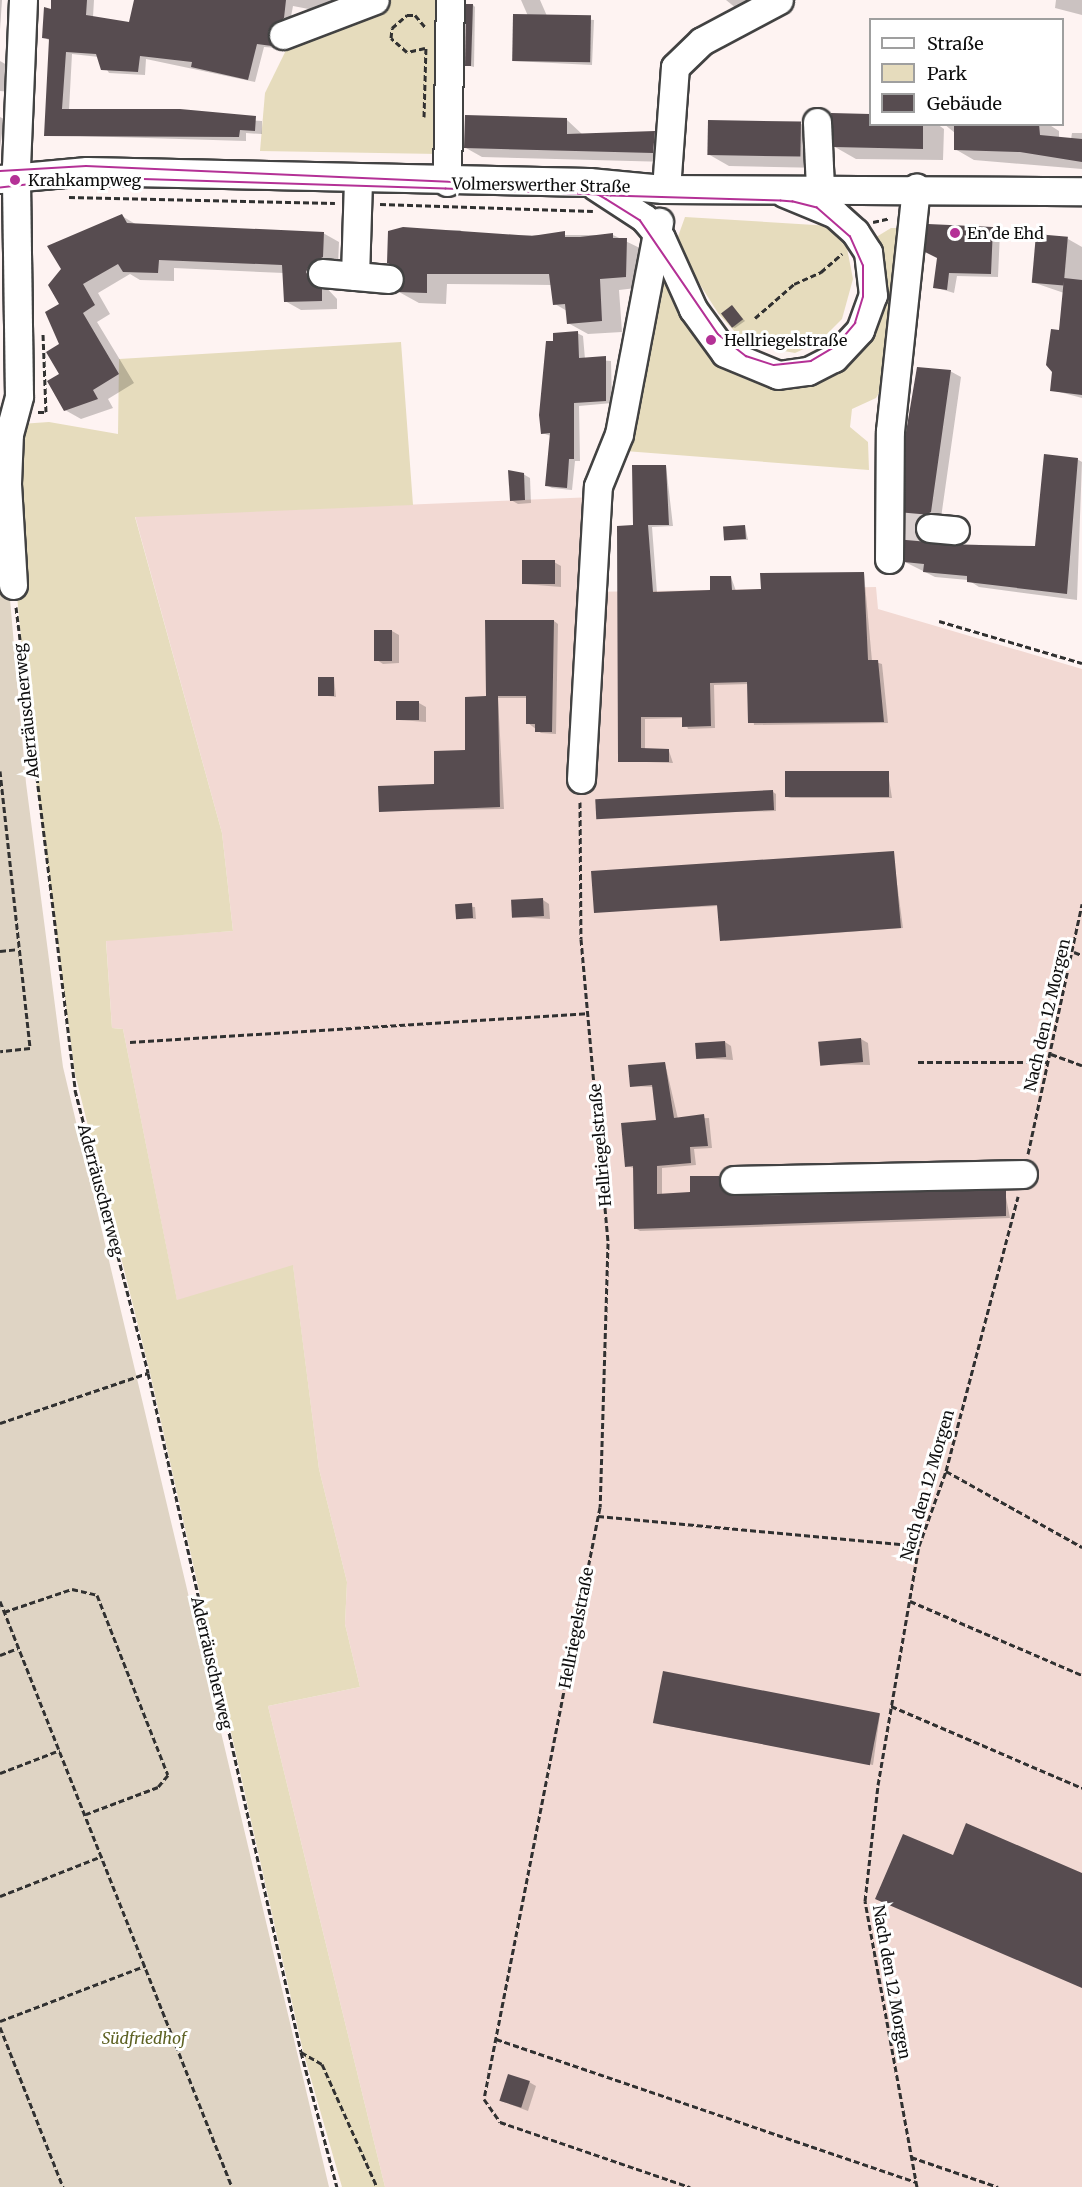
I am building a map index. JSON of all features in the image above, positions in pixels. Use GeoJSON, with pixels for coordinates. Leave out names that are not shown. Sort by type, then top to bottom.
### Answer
{"type":"FeatureCollection","features":[{"type":"Feature","properties":{"kind":"street"},"geometry":{"type":"LineString","coordinates":[[14,585],[7,483],[15,411],[8,177],[23,0]]}},
{"type":"Feature","properties":{"kind":"street"},"geometry":{"type":"LineString","coordinates":[[283,35],[375,0]]}},
{"type":"Feature","properties":{"kind":"street"},"geometry":{"type":"LineString","coordinates":[[447,182],[450,0]]}},
{"type":"Feature","properties":{"kind":"street"},"geometry":{"type":"LineString","coordinates":[[581,779],[598,486],[619,434],[657,233],[665,189],[675,67],[702,41],[779,0]]}},
{"type":"Feature","properties":{"kind":"street"},"geometry":{"type":"LineString","coordinates":[[588,182],[644,218],[657,233],[674,257],[704,329],[736,361],[778,375],[821,366],[860,330],[873,295],[873,273],[863,233],[813,196],[817,122]]}},
{"type":"Feature","properties":{"kind":"street","name":"Volmerswerther Straße"},"geometry":{"type":"LineString","coordinates":[[8,177],[87,171],[357,192],[447,182],[588,182],[665,189],[746,188],[813,196],[916,187],[1082,190]]}},
{"type":"Feature","properties":{"kind":"street"},"geometry":{"type":"LineString","coordinates":[[890,559],[892,524],[890,431],[916,187]]}},
{"type":"Feature","properties":{"kind":"street"},"geometry":{"type":"LineString","coordinates":[[355,276],[357,192]]}},
{"type":"Feature","properties":{"kind":"street"},"geometry":{"type":"LineString","coordinates":[[322,273],[389,279]]}},
{"type":"Feature","properties":{"kind":"street"},"geometry":{"type":"LineString","coordinates":[[734,1180],[1023,1174]]}},
{"type":"Feature","properties":{"kind":"path"},"geometry":{"type":"LineString","coordinates":[[425,48],[407,52],[396,47],[392,28],[416,15],[424,21],[425,48],[426,129]]}},
{"type":"Feature","properties":{"kind":"path"},"geometry":{"type":"LineString","coordinates":[[62,196],[357,192],[606,212]]}},
{"type":"Feature","properties":{"kind":"path"},"geometry":{"type":"LineString","coordinates":[[755,318],[794,284],[863,233],[898,216],[863,233]]}},
{"type":"Feature","properties":{"kind":"path","name":"Aderräuscherweg"},"geometry":{"type":"LineString","coordinates":[[14,585],[33,783],[75,1090],[148,1373],[300,2052],[337,2187]]}},
{"type":"Feature","properties":{"kind":"path"},"geometry":{"type":"LineString","coordinates":[[939,621],[1082,663]]}},
{"type":"Feature","properties":{"kind":"path"},"geometry":{"type":"LineString","coordinates":[[0,771],[2,816],[30,1048],[0,1051]]}},
{"type":"Feature","properties":{"kind":"path","name":"Hellriegelstraße"},"geometry":{"type":"LineString","coordinates":[[581,779],[578,863],[587,1013],[608,1243],[598,1516],[484,2100],[500,2122],[690,2187]]}},
{"type":"Feature","properties":{"kind":"path","name":"Nach den 12 Morgen"},"geometry":{"type":"LineString","coordinates":[[917,2187],[865,1901],[891,1706],[919,1546],[946,1470],[1023,1174],[1074,952],[1082,904]]}},
{"type":"Feature","properties":{"kind":"path"},"geometry":{"type":"LineString","coordinates":[[0,951],[18,949]]}},
{"type":"Feature","properties":{"kind":"path"},"geometry":{"type":"LineString","coordinates":[[1074,952],[1082,955]]}},
{"type":"Feature","properties":{"kind":"path"},"geometry":{"type":"LineString","coordinates":[[129,1042],[587,1013]]}},
{"type":"Feature","properties":{"kind":"path"},"geometry":{"type":"LineString","coordinates":[[1051,1054],[1082,1065]]}},
{"type":"Feature","properties":{"kind":"path"},"geometry":{"type":"LineString","coordinates":[[918,1062],[1049,1062]]}},
{"type":"Feature","properties":{"kind":"path"},"geometry":{"type":"LineString","coordinates":[[0,1423],[148,1373]]}},
{"type":"Feature","properties":{"kind":"path"},"geometry":{"type":"LineString","coordinates":[[946,1470],[1082,1547]]}},
{"type":"Feature","properties":{"kind":"path"},"geometry":{"type":"LineString","coordinates":[[598,1516],[919,1546]]}},
{"type":"Feature","properties":{"kind":"path"},"geometry":{"type":"LineString","coordinates":[[4,1612],[72,1588],[97,1594],[168,1774],[158,1787],[86,1814]]}},
{"type":"Feature","properties":{"kind":"path"},"geometry":{"type":"LineString","coordinates":[[0,1601],[232,2187]]}},
{"type":"Feature","properties":{"kind":"path"},"geometry":{"type":"LineString","coordinates":[[910,1601],[1082,1675]]}},
{"type":"Feature","properties":{"kind":"path"},"geometry":{"type":"LineString","coordinates":[[0,1655],[19,1647]]}},
{"type":"Feature","properties":{"kind":"path"},"geometry":{"type":"LineString","coordinates":[[891,1706],[1082,1788]]}},
{"type":"Feature","properties":{"kind":"path"},"geometry":{"type":"LineString","coordinates":[[0,1773],[60,1750]]}},
{"type":"Feature","properties":{"kind":"path"},"geometry":{"type":"LineString","coordinates":[[0,1896],[102,1856]]}},
{"type":"Feature","properties":{"kind":"path"},"geometry":{"type":"LineString","coordinates":[[0,2021],[145,1966]]}},
{"type":"Feature","properties":{"kind":"path"},"geometry":{"type":"LineString","coordinates":[[0,2027],[63,2187]]}},
{"type":"Feature","properties":{"kind":"path"},"geometry":{"type":"LineString","coordinates":[[496,2039],[916,2182]]}},
{"type":"Feature","properties":{"kind":"path"},"geometry":{"type":"LineString","coordinates":[[300,2052],[322,2064],[377,2187]]}},
{"type":"Feature","properties":{"kind":"path"},"geometry":{"type":"LineString","coordinates":[[911,2157],[998,2187]]}},
{"type":"Feature","properties":{"kind":"shaded area"},"geometry":{"type":"Polygon","coordinates":[[[595,497],[587,592],[876,587],[878,609],[1082,669],[1082,2187],[385,2187],[268,1706],[360,1687],[345,1624],[347,1582],[319,1469],[293,1266],[177,1301],[123,1029],[112,1028],[106,940],[233,931],[222,833],[135,516],[595,497]]]}},
{"type":"Feature","properties":{"kind":"green space"},"geometry":{"type":"Polygon","coordinates":[[[390,0],[439,0],[439,154],[260,151],[265,93],[291,40],[390,0]]]}},
{"type":"Feature","properties":{"kind":"green space"},"geometry":{"type":"Polygon","coordinates":[[[685,217],[831,226],[846,243],[853,279],[842,319],[819,342],[795,353],[746,344],[718,313],[675,245],[685,217]]]}},
{"type":"Feature","properties":{"kind":"green space"},"geometry":{"type":"Polygon","coordinates":[[[891,228],[898,228],[883,386],[876,398],[852,409],[850,427],[868,442],[869,470],[625,451],[660,255],[686,321],[708,355],[745,379],[778,386],[863,346],[884,297],[873,239],[891,228]]]}},
{"type":"Feature","properties":{"kind":"green space"},"geometry":{"type":"Polygon","coordinates":[[[401,342],[413,505],[135,517],[222,833],[233,931],[106,941],[112,1028],[123,1029],[177,1300],[293,1265],[319,1469],[347,1582],[345,1624],[360,1687],[268,1706],[385,2187],[342,2187],[303,2051],[150,1373],[75,1074],[30,734],[16,585],[20,424],[49,422],[118,434],[119,359],[401,342]]]}},
{"type":"Feature","properties":{"kind":"green space","name":"Südfriedhof"},"geometry":{"type":"Polygon","coordinates":[[[0,484],[26,783],[63,1067],[329,2187],[0,2187],[0,484]]]}},
{"type":"Feature","properties":{"kind":"building"},"geometry":{"type":"Polygon","coordinates":[[[51,0],[87,0],[86,15],[129,22],[134,0],[286,0],[284,18],[268,32],[272,46],[257,44],[248,80],[191,67],[192,62],[140,56],[138,72],[101,70],[96,54],[66,52],[62,109],[180,109],[256,116],[255,131],[240,130],[239,137],[44,136],[49,39],[42,38],[44,7],[51,9],[51,0]]]}},
{"type":"Feature","properties":{"kind":"building"},"geometry":{"type":"Polygon","coordinates":[[[466,4],[473,4],[471,66],[465,66],[466,4]]]}},
{"type":"Feature","properties":{"kind":"building"},"geometry":{"type":"Polygon","coordinates":[[[513,14],[591,15],[590,62],[512,61],[513,14]]]}},
{"type":"Feature","properties":{"kind":"building"},"geometry":{"type":"Polygon","coordinates":[[[831,113],[869,114],[869,126],[923,126],[923,149],[834,147],[831,113]]]}},
{"type":"Feature","properties":{"kind":"building"},"geometry":{"type":"Polygon","coordinates":[[[465,115],[567,118],[567,134],[655,131],[653,153],[464,148],[465,115]]]}},
{"type":"Feature","properties":{"kind":"building"},"geometry":{"type":"Polygon","coordinates":[[[708,120],[801,122],[800,157],[707,155],[708,120]]]}},
{"type":"Feature","properties":{"kind":"building"},"geometry":{"type":"Polygon","coordinates":[[[954,126],[1039,126],[1040,135],[1082,139],[1082,162],[1020,152],[954,150],[954,126]]]}},
{"type":"Feature","properties":{"kind":"building"},"geometry":{"type":"Polygon","coordinates":[[[122,214],[127,223],[324,232],[323,257],[310,264],[306,272],[313,285],[322,289],[322,301],[284,302],[282,265],[159,260],[158,273],[123,272],[118,264],[83,284],[95,305],[83,313],[119,374],[93,390],[98,399],[64,411],[47,381],[59,374],[46,352],[59,344],[45,312],[59,304],[48,285],[61,269],[47,246],[122,214]]]}},
{"type":"Feature","properties":{"kind":"building"},"geometry":{"type":"Polygon","coordinates":[[[928,224],[993,227],[991,274],[949,273],[947,290],[933,288],[937,258],[925,252],[928,224]]]}},
{"type":"Feature","properties":{"kind":"building"},"geometry":{"type":"Polygon","coordinates":[[[403,227],[532,236],[565,231],[565,237],[613,233],[613,238],[627,238],[626,277],[600,279],[602,321],[567,324],[565,304],[553,305],[549,274],[427,274],[427,293],[397,292],[405,280],[398,267],[387,263],[388,231],[403,227]]]}},
{"type":"Feature","properties":{"kind":"building"},"geometry":{"type":"Polygon","coordinates":[[[1036,234],[1068,237],[1064,286],[1032,283],[1036,234]]]}},
{"type":"Feature","properties":{"kind":"building"},"geometry":{"type":"Polygon","coordinates":[[[1064,278],[1082,280],[1082,395],[1050,391],[1052,372],[1046,365],[1051,329],[1059,330],[1064,278]]]}},
{"type":"Feature","properties":{"kind":"building"},"geometry":{"type":"Polygon","coordinates":[[[732,305],[743,319],[732,328],[721,314],[732,305]]]}},
{"type":"Feature","properties":{"kind":"building"},"geometry":{"type":"Polygon","coordinates":[[[578,331],[579,358],[606,356],[606,401],[574,403],[574,459],[569,459],[567,488],[545,486],[550,433],[541,434],[539,415],[546,341],[553,341],[553,333],[578,331]]]}},
{"type":"Feature","properties":{"kind":"building"},"geometry":{"type":"Polygon","coordinates":[[[917,367],[951,370],[931,512],[917,520],[916,535],[929,544],[1035,546],[1044,454],[1078,458],[1067,594],[967,582],[967,576],[923,572],[924,564],[904,562],[906,432],[917,367]]]}},
{"type":"Feature","properties":{"kind":"building"},"geometry":{"type":"Polygon","coordinates":[[[632,465],[666,465],[669,525],[648,525],[653,592],[710,590],[710,576],[731,576],[732,590],[761,589],[760,573],[864,572],[868,660],[878,660],[884,722],[748,723],[747,682],[710,683],[711,726],[682,727],[682,717],[641,717],[641,748],[669,749],[669,762],[618,762],[617,526],[633,525],[632,465]]]}},
{"type":"Feature","properties":{"kind":"building"},"geometry":{"type":"Polygon","coordinates":[[[508,470],[524,473],[525,500],[510,501],[508,470]]]}},
{"type":"Feature","properties":{"kind":"building"},"geometry":{"type":"Polygon","coordinates":[[[745,525],[746,539],[724,541],[723,527],[745,525]]]}},
{"type":"Feature","properties":{"kind":"building"},"geometry":{"type":"Polygon","coordinates":[[[522,560],[555,560],[555,584],[522,584],[522,560]]]}},
{"type":"Feature","properties":{"kind":"building"},"geometry":{"type":"Polygon","coordinates":[[[485,620],[554,620],[552,732],[535,732],[535,724],[526,724],[526,696],[498,696],[500,807],[379,812],[378,786],[434,784],[434,751],[465,750],[465,697],[486,696],[485,620]]]}},
{"type":"Feature","properties":{"kind":"building"},"geometry":{"type":"Polygon","coordinates":[[[374,630],[392,630],[392,661],[374,661],[374,630]]]}},
{"type":"Feature","properties":{"kind":"building"},"geometry":{"type":"Polygon","coordinates":[[[318,677],[334,677],[334,696],[318,696],[318,677]]]}},
{"type":"Feature","properties":{"kind":"building"},"geometry":{"type":"Polygon","coordinates":[[[396,701],[419,701],[419,720],[396,720],[396,701]]]}},
{"type":"Feature","properties":{"kind":"building"},"geometry":{"type":"Polygon","coordinates":[[[785,771],[889,771],[889,797],[785,797],[785,771]]]}},
{"type":"Feature","properties":{"kind":"building"},"geometry":{"type":"Polygon","coordinates":[[[773,790],[774,810],[596,819],[595,799],[773,790]]]}},
{"type":"Feature","properties":{"kind":"building"},"geometry":{"type":"Polygon","coordinates":[[[894,851],[901,928],[720,941],[717,905],[594,913],[591,871],[894,851]]]}},
{"type":"Feature","properties":{"kind":"building"},"geometry":{"type":"Polygon","coordinates":[[[543,898],[544,916],[512,918],[511,900],[543,898]]]}},
{"type":"Feature","properties":{"kind":"building"},"geometry":{"type":"Polygon","coordinates":[[[472,903],[473,918],[456,919],[455,904],[472,903]]]}},
{"type":"Feature","properties":{"kind":"building"},"geometry":{"type":"Polygon","coordinates":[[[861,1038],[863,1062],[820,1066],[818,1042],[861,1038]]]}},
{"type":"Feature","properties":{"kind":"building"},"geometry":{"type":"Polygon","coordinates":[[[725,1041],[726,1057],[696,1059],[695,1043],[725,1041]]]}},
{"type":"Feature","properties":{"kind":"building"},"geometry":{"type":"Polygon","coordinates":[[[665,1062],[674,1118],[704,1114],[708,1146],[690,1147],[691,1163],[657,1166],[657,1194],[690,1192],[690,1176],[719,1176],[721,1189],[734,1196],[1006,1190],[1006,1216],[634,1229],[633,1166],[625,1167],[621,1123],[656,1120],[652,1085],[630,1087],[628,1065],[665,1062]]]}},
{"type":"Feature","properties":{"kind":"building"},"geometry":{"type":"Polygon","coordinates":[[[663,1671],[880,1713],[870,1765],[653,1723],[663,1671]]]}},
{"type":"Feature","properties":{"kind":"building"},"geometry":{"type":"Polygon","coordinates":[[[966,1823],[1082,1873],[1082,1988],[875,1899],[903,1834],[953,1855],[966,1823]]]}},
{"type":"Feature","properties":{"kind":"building"},"geometry":{"type":"Polygon","coordinates":[[[508,2074],[530,2081],[521,2108],[499,2101],[508,2074]]]}},
{"type":"Feature","properties":{"kind":"tunnel"},"geometry":{"type":"LineString","coordinates":[[896,525],[930,528]]}},
{"type":"Feature","properties":{"kind":"tram line"},"geometry":{"type":"LineString","coordinates":[[0,171],[86,166],[572,187],[586,190],[599,195],[640,220],[718,334],[746,356],[774,365],[811,361],[836,346],[855,323],[863,297],[863,266],[850,237],[817,208],[793,202],[611,196],[599,195],[446,189],[88,178],[0,188]]}},
{"type":"Feature","properties":{"kind":"place","name":"Krahkampweg"},"geometry":{"type":"Point","coordinates":[15,180]}},
{"type":"Feature","properties":{"kind":"place","name":"En de Ehd"},"geometry":{"type":"Point","coordinates":[955,233]}},
{"type":"Feature","properties":{"kind":"place","name":"Hellriegelstraße"},"geometry":{"type":"Point","coordinates":[711,340]}}]}
